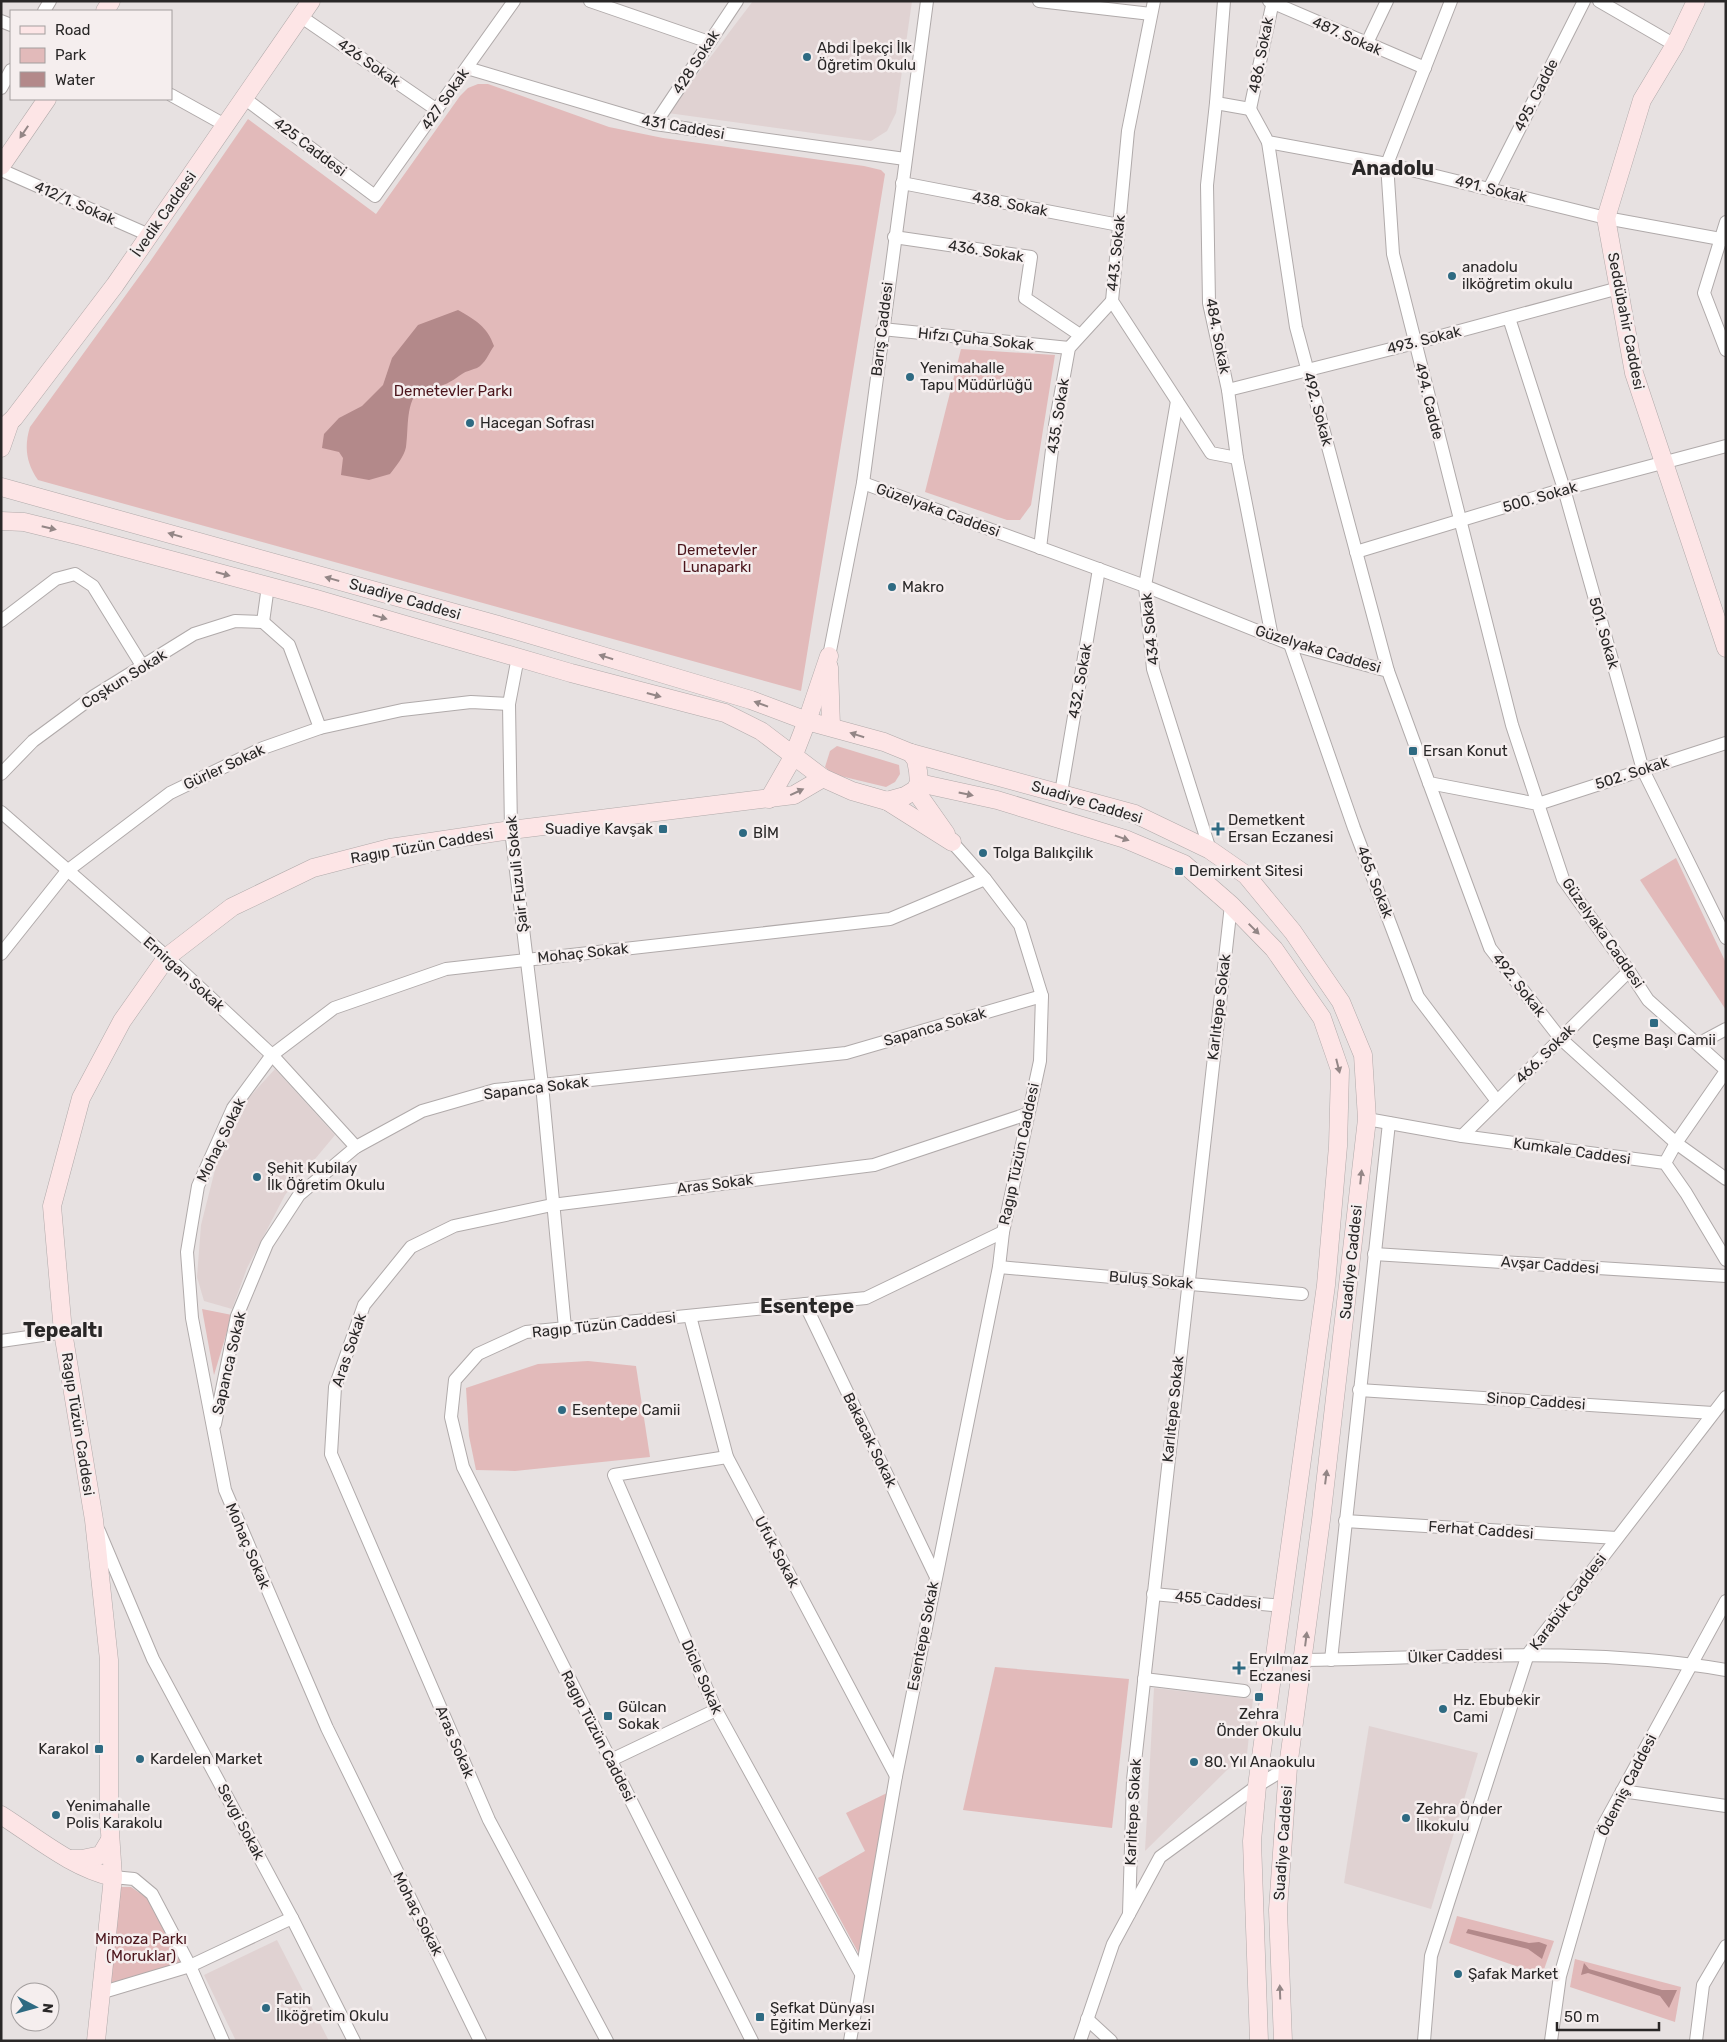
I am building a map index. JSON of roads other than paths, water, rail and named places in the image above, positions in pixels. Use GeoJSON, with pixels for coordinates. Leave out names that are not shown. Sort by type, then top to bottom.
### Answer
{"type":"FeatureCollection","features":[{"type":"Feature","properties":{"kind":"main road","name":"İvedik Caddesi"},"geometry":{"type":"LineString","coordinates":[[1,448],[4,423],[87,323],[311,1]]}},
{"type":"Feature","properties":{"kind":"main road","name":"Seddübahir Caddesi"},"geometry":{"type":"LineString","coordinates":[[1696,1],[1675,45],[1642,100],[1606,218],[1634,373],[1726,648]]}},
{"type":"Feature","properties":{"kind":"main road"},"geometry":{"type":"LineString","coordinates":[[1,166],[46,100]]}},
{"type":"Feature","properties":{"kind":"main road","name":"Suadiye Caddesi"},"geometry":{"type":"LineString","coordinates":[[1,487],[498,625],[751,700],[807,721],[884,742],[911,753],[1135,814],[1210,850],[1246,875],[1293,932],[1341,1002],[1363,1055],[1368,1119],[1303,1660],[1288,1767],[1278,1910],[1283,2041]]}},
{"type":"Feature","properties":{"kind":"main road","name":"Suadiye Caddesi"},"geometry":{"type":"LineString","coordinates":[[1,522],[24,522],[82,536],[725,714],[761,731],[823,778],[852,791],[887,801]]}},
{"type":"Feature","properties":{"kind":"main road","name":"Barış Caddesi"},"geometry":{"type":"LineString","coordinates":[[807,721],[829,656]]}},
{"type":"Feature","properties":{"kind":"main road","name":"Barış Caddesi"},"geometry":{"type":"LineString","coordinates":[[829,656],[831,726]]}},
{"type":"Feature","properties":{"kind":"main road"},"geometry":{"type":"LineString","coordinates":[[769,800],[793,757],[807,721]]}},
{"type":"Feature","properties":{"kind":"main road"},"geometry":{"type":"LineString","coordinates":[[887,801],[906,796],[917,786],[916,760],[911,753]]}},
{"type":"Feature","properties":{"kind":"main road","name":"Ragıp Tüzün Caddesi"},"geometry":{"type":"LineString","coordinates":[[96,2041],[113,1877],[110,1840],[109,1660],[94,1520],[63,1332],[52,1206],[81,1098],[122,1021],[167,957],[232,907],[312,868],[390,848],[511,830],[769,800],[794,795],[823,778]]}},
{"type":"Feature","properties":{"kind":"main road","name":"Suadiye Caddesi"},"geometry":{"type":"LineString","coordinates":[[917,786],[997,800],[1125,839],[1184,864],[1231,905],[1274,948],[1322,1018],[1340,1070],[1338,1146],[1326,1284],[1257,1786],[1252,1841],[1259,2041]]}},
{"type":"Feature","properties":{"kind":"main road","name":"Ragıp Tüzün Caddesi"},"geometry":{"type":"LineString","coordinates":[[917,786],[952,842]]}},
{"type":"Feature","properties":{"kind":"main road","name":"Ragıp Tüzün Caddesi"},"geometry":{"type":"LineString","coordinates":[[887,801],[952,842]]}},
{"type":"Feature","properties":{"kind":"main road"},"geometry":{"type":"LineString","coordinates":[[1,1815],[70,1860],[94,1872],[113,1877]]}},
{"type":"Feature","properties":{"kind":"main road"},"geometry":{"type":"LineString","coordinates":[[70,1860],[101,1854],[110,1840]]}},
{"type":"Feature","properties":{"kind":"street","name":"427 Sokak"},"geometry":{"type":"LineString","coordinates":[[375,196],[514,1]]}},
{"type":"Feature","properties":{"kind":"street"},"geometry":{"type":"LineString","coordinates":[[590,1],[709,42]]}},
{"type":"Feature","properties":{"kind":"street","name":"428 Sokak"},"geometry":{"type":"LineString","coordinates":[[655,124],[737,1]]}},
{"type":"Feature","properties":{"kind":"street","name":"Barış Caddesi"},"geometry":{"type":"LineString","coordinates":[[829,656],[863,483],[894,237],[927,1]]}},
{"type":"Feature","properties":{"kind":"street"},"geometry":{"type":"LineString","coordinates":[[1039,1],[1152,8]]}},
{"type":"Feature","properties":{"kind":"street","name":"484. Sokak"},"geometry":{"type":"LineString","coordinates":[[1224,1],[1207,185],[1210,304],[1228,390],[1236,458],[1272,637]]}},
{"type":"Feature","properties":{"kind":"street"},"geometry":{"type":"LineString","coordinates":[[1366,45],[1387,1]]}},
{"type":"Feature","properties":{"kind":"street","name":"494. Cadde"},"geometry":{"type":"LineString","coordinates":[[1451,1],[1387,164],[1393,254],[1459,522],[1512,725],[1538,804]]}},
{"type":"Feature","properties":{"kind":"street","name":"495. Cadde"},"geometry":{"type":"LineString","coordinates":[[1488,189],[1584,1]]}},
{"type":"Feature","properties":{"kind":"street"},"geometry":{"type":"LineString","coordinates":[[1599,1],[1675,45]]}},
{"type":"Feature","properties":{"kind":"street","name":"487. Sokak"},"geometry":{"type":"LineString","coordinates":[[1271,2],[1366,45],[1425,68]]}},
{"type":"Feature","properties":{"kind":"street","name":"486. Sokak"},"geometry":{"type":"LineString","coordinates":[[1250,109],[1271,2]]}},
{"type":"Feature","properties":{"kind":"street","name":"443. Sokak"},"geometry":{"type":"LineString","coordinates":[[1152,8],[1128,132],[1112,301],[1211,452],[1236,458]]}},
{"type":"Feature","properties":{"kind":"street","name":"426 Sokak"},"geometry":{"type":"LineString","coordinates":[[300,16],[437,110]]}},
{"type":"Feature","properties":{"kind":"street","name":"431 Caddesi"},"geometry":{"type":"LineString","coordinates":[[467,68],[655,124],[905,159]]}},
{"type":"Feature","properties":{"kind":"street"},"geometry":{"type":"LineString","coordinates":[[1,88],[10,72]]}},
{"type":"Feature","properties":{"kind":"street"},"geometry":{"type":"LineString","coordinates":[[172,96],[225,125]]}},
{"type":"Feature","properties":{"kind":"street","name":"425 Caddesi"},"geometry":{"type":"LineString","coordinates":[[244,98],[375,196]]}},
{"type":"Feature","properties":{"kind":"street"},"geometry":{"type":"LineString","coordinates":[[1216,103],[1250,109],[1268,142]]}},
{"type":"Feature","properties":{"kind":"street","name":"491. Sokak"},"geometry":{"type":"LineString","coordinates":[[1268,142],[1387,164],[1606,218],[1723,240]]}},
{"type":"Feature","properties":{"kind":"street","name":"492. Sokak"},"geometry":{"type":"LineString","coordinates":[[1268,142],[1296,327],[1388,671]]}},
{"type":"Feature","properties":{"kind":"street","name":"412/1. Sokak"},"geometry":{"type":"LineString","coordinates":[[1,170],[149,235]]}},
{"type":"Feature","properties":{"kind":"street","name":"438. Sokak"},"geometry":{"type":"LineString","coordinates":[[902,184],[1119,225]]}},
{"type":"Feature","properties":{"kind":"street"},"geometry":{"type":"LineString","coordinates":[[1726,222],[1723,240],[1704,293],[1726,350]]}},
{"type":"Feature","properties":{"kind":"street","name":"436. Sokak"},"geometry":{"type":"LineString","coordinates":[[894,237],[1030,257],[1025,298],[1080,335]]}},
{"type":"Feature","properties":{"kind":"street","name":"493. Sokak"},"geometry":{"type":"LineString","coordinates":[[1228,390],[1415,343],[1619,288]]}},
{"type":"Feature","properties":{"kind":"street","name":"435. Sokak"},"geometry":{"type":"LineString","coordinates":[[1040,548],[1055,425],[1069,348],[1112,301]]}},
{"type":"Feature","properties":{"kind":"street","name":"501. Sokak"},"geometry":{"type":"LineString","coordinates":[[1509,318],[1564,490],[1643,770],[1726,938]]}},
{"type":"Feature","properties":{"kind":"street","name":"Hıfzı Çuha Sokak"},"geometry":{"type":"LineString","coordinates":[[882,330],[1069,348]]}},
{"type":"Feature","properties":{"kind":"street","name":"434 Sokak"},"geometry":{"type":"LineString","coordinates":[[1178,401],[1145,586],[1153,669],[1210,850]]}},
{"type":"Feature","properties":{"kind":"street","name":"500. Sokak"},"geometry":{"type":"LineString","coordinates":[[1356,552],[1564,490],[1726,446]]}},
{"type":"Feature","properties":{"kind":"street","name":"Güzelyaka Caddesi"},"geometry":{"type":"LineString","coordinates":[[863,483],[1145,586],[1290,644],[1388,671],[1429,784]]}},
{"type":"Feature","properties":{"kind":"street","name":"432. Sokak"},"geometry":{"type":"LineString","coordinates":[[1060,793],[1099,569]]}},
{"type":"Feature","properties":{"kind":"street"},"geometry":{"type":"LineString","coordinates":[[1,621],[56,579],[75,574],[93,586],[143,667]]}},
{"type":"Feature","properties":{"kind":"street"},"geometry":{"type":"LineString","coordinates":[[268,586],[263,622],[289,645],[320,728]]}},
{"type":"Feature","properties":{"kind":"street","name":"Coşkun Sokak"},"geometry":{"type":"LineString","coordinates":[[1,774],[33,741],[94,696],[194,634],[235,621],[263,622]]}},
{"type":"Feature","properties":{"kind":"street","name":"465. Sokak"},"geometry":{"type":"LineString","coordinates":[[1290,644],[1354,828],[1418,998],[1497,1101]]}},
{"type":"Feature","properties":{"kind":"street","name":"Şair Fuzuli Sokak"},"geometry":{"type":"LineString","coordinates":[[518,657],[509,704],[511,830],[542,1085],[565,1328]]}},
{"type":"Feature","properties":{"kind":"street","name":"Gürler Sokak"},"geometry":{"type":"LineString","coordinates":[[1,954],[66,871],[170,793],[263,748],[320,728],[402,710],[470,702],[509,704]]}},
{"type":"Feature","properties":{"kind":"street","name":"502. Sokak"},"geometry":{"type":"LineString","coordinates":[[1538,804],[1726,743]]}},
{"type":"Feature","properties":{"kind":"street"},"geometry":{"type":"LineString","coordinates":[[1429,784],[1538,804]]}},
{"type":"Feature","properties":{"kind":"street","name":"492. Sokak"},"geometry":{"type":"LineString","coordinates":[[1429,784],[1490,948],[1560,1038],[1676,1143],[1726,1180]]}},
{"type":"Feature","properties":{"kind":"street","name":"Güzelyaka Caddesi"},"geometry":{"type":"LineString","coordinates":[[1538,804],[1563,879],[1648,1000],[1726,1071]]}},
{"type":"Feature","properties":{"kind":"street","name":"Emirgan Sokak"},"geometry":{"type":"LineString","coordinates":[[1,812],[66,871],[167,957],[272,1055],[356,1146]]}},
{"type":"Feature","properties":{"kind":"street","name":"Ragıp Tüzün Caddesi"},"geometry":{"type":"LineString","coordinates":[[752,2041],[463,1466],[452,1417],[455,1380],[478,1354],[526,1332],[866,1298],[1003,1232],[1027,1114],[1040,1062],[1042,996],[1020,925],[985,879],[952,842]]}},
{"type":"Feature","properties":{"kind":"street","name":"Mohaç Sokak"},"geometry":{"type":"LineString","coordinates":[[480,2041],[327,1728],[249,1550],[225,1490],[192,1318],[187,1252],[198,1186],[233,1108],[272,1055],[334,1008],[446,969],[890,919],[985,879]]}},
{"type":"Feature","properties":{"kind":"street","name":"Karlıtepe Sokak"},"geometry":{"type":"LineString","coordinates":[[1129,1914],[1132,1780],[1231,905]]}},
{"type":"Feature","properties":{"kind":"street","name":"466. Sokak"},"geometry":{"type":"LineString","coordinates":[[1462,1136],[1629,971]]}},
{"type":"Feature","properties":{"kind":"street","name":"Sapanca Sokak"},"geometry":{"type":"LineString","coordinates":[[214,1428],[237,1316],[267,1244],[299,1194],[356,1146],[422,1111],[495,1090],[846,1053],[1042,996]]}},
{"type":"Feature","properties":{"kind":"street"},"geometry":{"type":"LineString","coordinates":[[1698,1044],[1726,1029]]}},
{"type":"Feature","properties":{"kind":"street"},"geometry":{"type":"LineString","coordinates":[[1726,1071],[1676,1143],[1665,1163],[1686,1193],[1726,1260]]}},
{"type":"Feature","properties":{"kind":"street","name":"Aras Sokak"},"geometry":{"type":"LineString","coordinates":[[607,2041],[489,1820],[330,1454],[335,1387],[364,1305],[411,1247],[454,1226],[552,1205],[874,1164],[1027,1114]]}},
{"type":"Feature","properties":{"kind":"street","name":"Kumkale Caddesi"},"geometry":{"type":"LineString","coordinates":[[1368,1119],[1462,1136],[1665,1163]]}},
{"type":"Feature","properties":{"kind":"street"},"geometry":{"type":"LineString","coordinates":[[1331,1660],[1389,1123]]}},
{"type":"Feature","properties":{"kind":"street","name":"Esentepe Sokak"},"geometry":{"type":"LineString","coordinates":[[850,2041],[860,1972],[896,1776],[935,1575],[999,1267],[1003,1232]]}},
{"type":"Feature","properties":{"kind":"street","name":"Avşar Caddesi"},"geometry":{"type":"LineString","coordinates":[[1374,1254],[1726,1276]]}},
{"type":"Feature","properties":{"kind":"street","name":"Buluş Sokak"},"geometry":{"type":"LineString","coordinates":[[999,1267],[1302,1294]]}},
{"type":"Feature","properties":{"kind":"street","name":"Bakacak Sokak"},"geometry":{"type":"LineString","coordinates":[[805,1304],[935,1575]]}},
{"type":"Feature","properties":{"kind":"street","name":"Ufuk Sokak"},"geometry":{"type":"LineString","coordinates":[[690,1316],[727,1456],[896,1776]]}},
{"type":"Feature","properties":{"kind":"street"},"geometry":{"type":"LineString","coordinates":[[1,1340],[63,1332]]}},
{"type":"Feature","properties":{"kind":"street","name":"Sinop Caddesi"},"geometry":{"type":"LineString","coordinates":[[1359,1390],[1714,1412]]}},
{"type":"Feature","properties":{"kind":"street","name":"Karabük Caddesi"},"geometry":{"type":"LineString","coordinates":[[1424,2041],[1431,1956],[1528,1654],[1726,1396]]}},
{"type":"Feature","properties":{"kind":"street","name":"Dicle Sokak"},"geometry":{"type":"LineString","coordinates":[[727,1456],[614,1475],[716,1710],[860,1972]]}},
{"type":"Feature","properties":{"kind":"street","name":"Sevgi Sokak"},"geometry":{"type":"LineString","coordinates":[[94,1520],[153,1659],[292,1918],[354,2041]]}},
{"type":"Feature","properties":{"kind":"street","name":"Ferhat Caddesi"},"geometry":{"type":"LineString","coordinates":[[1345,1521],[1617,1538]]}},
{"type":"Feature","properties":{"kind":"street","name":"455 Caddesi"},"geometry":{"type":"LineString","coordinates":[[1153,1594],[1283,1606]]}},
{"type":"Feature","properties":{"kind":"street","name":"Ödemiş Caddesi"},"geometry":{"type":"LineString","coordinates":[[1551,2041],[1560,1976],[1603,1826],[1726,1601]]}},
{"type":"Feature","properties":{"kind":"street","name":"Ülker Caddesi"},"geometry":{"type":"LineString","coordinates":[[1303,1660],[1528,1654],[1690,1664],[1726,1670]]}},
{"type":"Feature","properties":{"kind":"street"},"geometry":{"type":"LineString","coordinates":[[1144,1679],[1244,1691]]}},
{"type":"Feature","properties":{"kind":"street"},"geometry":{"type":"LineString","coordinates":[[611,1760],[716,1710]]}},
{"type":"Feature","properties":{"kind":"street"},"geometry":{"type":"LineString","coordinates":[[1080,2041],[1114,1944],[1160,1857],[1257,1786],[1288,1767]]}},
{"type":"Feature","properties":{"kind":"street"},"geometry":{"type":"LineString","coordinates":[[1622,1791],[1726,1806]]}},
{"type":"Feature","properties":{"kind":"street"},"geometry":{"type":"LineString","coordinates":[[113,1877],[134,1879],[152,1894],[190,1966],[223,2041]]}},
{"type":"Feature","properties":{"kind":"street"},"geometry":{"type":"LineString","coordinates":[[100,1993],[190,1966],[292,1918]]}},
{"type":"Feature","properties":{"kind":"street"},"geometry":{"type":"LineString","coordinates":[[1696,2041],[1703,1985],[1726,1946]]}},
{"type":"Feature","properties":{"kind":"street"},"geometry":{"type":"LineString","coordinates":[[1087,2019],[1112,2041]]}},
{"type":"Feature","properties":{"kind":"water"},"geometry":{"type":"Polygon","coordinates":[[[458,310],[480,324],[488,333],[494,346],[485,361],[477,368],[447,383],[439,386],[421,387],[412,400],[410,407],[405,451],[390,474],[369,480],[341,475],[343,458],[339,452],[322,448],[324,434],[339,418],[362,406],[383,385],[392,358],[418,325],[458,310]]]}},
{"type":"Feature","properties":{"kind":"water"},"geometry":{"type":"Polygon","coordinates":[[[1468,1929],[1529,1943],[1539,1942],[1547,1945],[1542,1959],[1528,1949],[1466,1933],[1468,1929]]]}},
{"type":"Feature","properties":{"kind":"water"},"geometry":{"type":"Polygon","coordinates":[[[1584,1963],[1589,1969],[1662,1990],[1677,1990],[1669,2008],[1660,1996],[1588,1973],[1581,1975],[1584,1963]]]}},
{"type":"Feature","properties":{"kind":"place","name":"Abdi İpekçi İlk Öğretim Okulu"},"geometry":{"type":"Point","coordinates":[807,57]}},
{"type":"Feature","properties":{"kind":"place","name":"anadolu ilköğretim okulu"},"geometry":{"type":"Point","coordinates":[1452,276]}},
{"type":"Feature","properties":{"kind":"place","name":"Yenimahalle Tapu Müdürlüğü"},"geometry":{"type":"Point","coordinates":[910,377]}},
{"type":"Feature","properties":{"kind":"place","name":"Hacegan Sofrası"},"geometry":{"type":"Point","coordinates":[470,423]}},
{"type":"Feature","properties":{"kind":"place","name":"Makro"},"geometry":{"type":"Point","coordinates":[892,587]}},
{"type":"Feature","properties":{"kind":"place","name":"Ersan Konut"},"geometry":{"type":"Point","coordinates":[1413,751]}},
{"type":"Feature","properties":{"kind":"place","name":"Suadiye Kavşak"},"geometry":{"type":"Point","coordinates":[663,829]}},
{"type":"Feature","properties":{"kind":"place","name":"Demetkent Ersan Eczanesi"},"geometry":{"type":"Point","coordinates":[1218,829]}},
{"type":"Feature","properties":{"kind":"place","name":"BİM"},"geometry":{"type":"Point","coordinates":[743,833]}},
{"type":"Feature","properties":{"kind":"place","name":"Tolga Balıkçilık"},"geometry":{"type":"Point","coordinates":[983,853]}},
{"type":"Feature","properties":{"kind":"place","name":"Demirkent Sitesi"},"geometry":{"type":"Point","coordinates":[1179,871]}},
{"type":"Feature","properties":{"kind":"place","name":"Çeşme Başı Camii"},"geometry":{"type":"Point","coordinates":[1654,1023]}},
{"type":"Feature","properties":{"kind":"place","name":"Şehit Kubilay İlk Öğretim Okulu"},"geometry":{"type":"Point","coordinates":[257,1177]}},
{"type":"Feature","properties":{"kind":"place","name":"Esentepe Camii"},"geometry":{"type":"Point","coordinates":[562,1410]}},
{"type":"Feature","properties":{"kind":"place","name":"Eryılmaz Eczanesi"},"geometry":{"type":"Point","coordinates":[1239,1668]}},
{"type":"Feature","properties":{"kind":"place","name":"Zehra Önder Okulu"},"geometry":{"type":"Point","coordinates":[1259,1697]}},
{"type":"Feature","properties":{"kind":"place","name":"Hz. Ebubekir Cami"},"geometry":{"type":"Point","coordinates":[1443,1709]}},
{"type":"Feature","properties":{"kind":"place","name":"Gülcan Sokak"},"geometry":{"type":"Point","coordinates":[608,1716]}},
{"type":"Feature","properties":{"kind":"place","name":"Karakol"},"geometry":{"type":"Point","coordinates":[99,1749]}},
{"type":"Feature","properties":{"kind":"place","name":"Kardelen Market"},"geometry":{"type":"Point","coordinates":[140,1759]}},
{"type":"Feature","properties":{"kind":"place","name":"80. Yıl Anaokulu"},"geometry":{"type":"Point","coordinates":[1194,1762]}},
{"type":"Feature","properties":{"kind":"place","name":"Yenimahalle Polis Karakolu"},"geometry":{"type":"Point","coordinates":[56,1815]}},
{"type":"Feature","properties":{"kind":"place","name":"Zehra Önder İlkokulu"},"geometry":{"type":"Point","coordinates":[1406,1818]}},
{"type":"Feature","properties":{"kind":"place","name":"Şafak Market"},"geometry":{"type":"Point","coordinates":[1458,1974]}},
{"type":"Feature","properties":{"kind":"place","name":"Fatih İlköğretim Okulu"},"geometry":{"type":"Point","coordinates":[266,2008]}},
{"type":"Feature","properties":{"kind":"place","name":"Şefkat Dünyası Eğitim Merkezi"},"geometry":{"type":"Point","coordinates":[760,2017]}},
{"type":"Feature","properties":{"kind":"district","name":"Anadolu"},"geometry":{"type":"Point","coordinates":[1393,168]}},
{"type":"Feature","properties":{"kind":"district","name":"Esentepe"},"geometry":{"type":"Point","coordinates":[807,1306]}},
{"type":"Feature","properties":{"kind":"district","name":"Tepealtı"},"geometry":{"type":"Point","coordinates":[63,1330]}},
{"type":"Feature","properties":{"kind":"park label","name":"Demetevler Parkı"},"geometry":{"type":"Point","coordinates":[453,391]}},
{"type":"Feature","properties":{"kind":"park label","name":"Demetevler Lunaparkı"},"geometry":{"type":"Point","coordinates":[717,558]}},
{"type":"Feature","properties":{"kind":"park label","name":"Mimoza Parkı (Moruklar)"},"geometry":{"type":"Point","coordinates":[141,1948]}}]}
